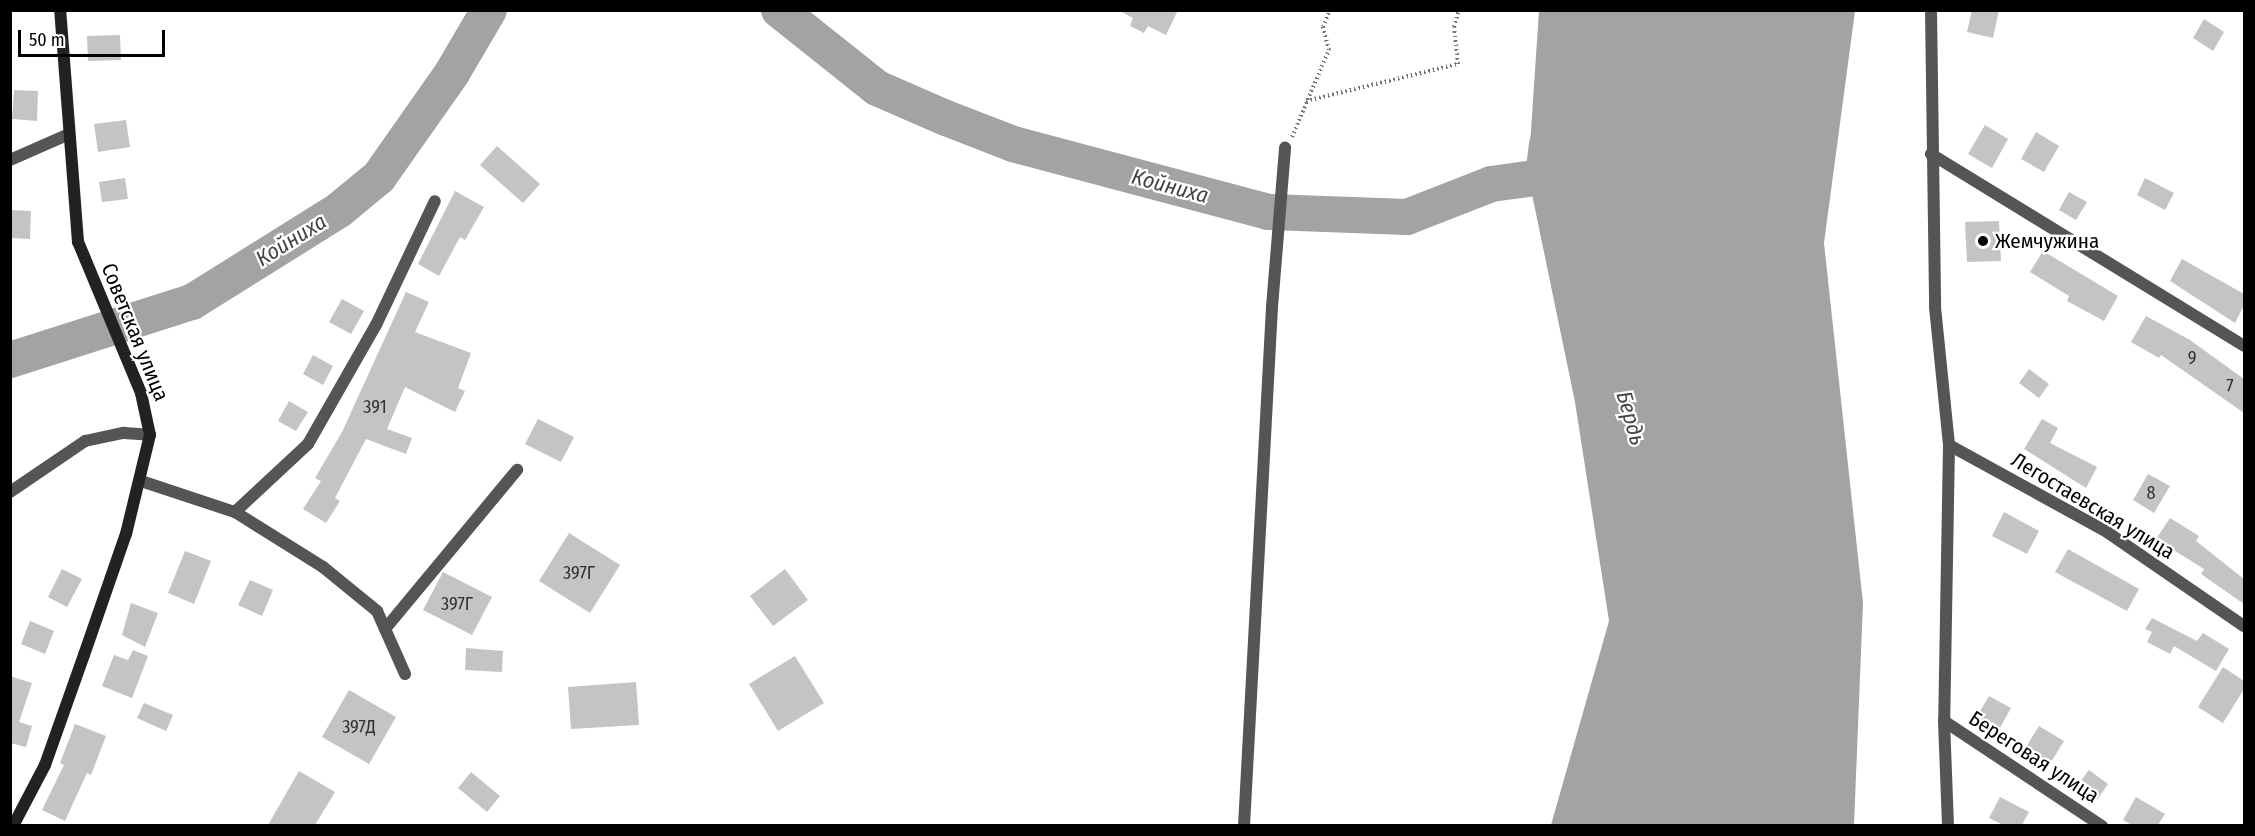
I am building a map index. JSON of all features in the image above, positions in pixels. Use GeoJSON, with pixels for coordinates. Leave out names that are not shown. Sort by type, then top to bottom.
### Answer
{"type":"FeatureCollection","features":[{"type":"Feature","properties":{"kind":"main road","name":"Советская улица"},"geometry":{"type":"LineString","coordinates":[[14,825],[45,765],[141,481],[150,435],[141,393],[78,242],[60,10]]}},
{"type":"Feature","properties":{"kind":"street"},"geometry":{"type":"LineString","coordinates":[[1931,10],[1931,154],[1935,307],[1949,445],[1944,722],[1948,825]]}},
{"type":"Feature","properties":{"kind":"street"},"geometry":{"type":"LineString","coordinates":[[10,160],[69,134]]}},
{"type":"Feature","properties":{"kind":"street"},"geometry":{"type":"LineString","coordinates":[[1244,825],[1272,307],[1285,148]]}},
{"type":"Feature","properties":{"kind":"street"},"geometry":{"type":"LineString","coordinates":[[1931,154],[2244,346]]}},
{"type":"Feature","properties":{"kind":"street"},"geometry":{"type":"LineString","coordinates":[[235,512],[308,444],[376,325],[435,201]]}},
{"type":"Feature","properties":{"kind":"street"},"geometry":{"type":"LineString","coordinates":[[10,492],[85,441],[124,433],[150,435]]}},
{"type":"Feature","properties":{"kind":"street","name":"Легостаевская улица"},"geometry":{"type":"LineString","coordinates":[[1949,445],[2107,532],[2244,626]]}},
{"type":"Feature","properties":{"kind":"street"},"geometry":{"type":"LineString","coordinates":[[385,629],[516,470]]}},
{"type":"Feature","properties":{"kind":"street"},"geometry":{"type":"LineString","coordinates":[[141,481],[235,512],[323,567],[377,611],[405,674]]}},
{"type":"Feature","properties":{"kind":"street","name":"Береговая улица"},"geometry":{"type":"LineString","coordinates":[[1944,722],[2102,825]]}},
{"type":"Feature","properties":{"kind":"path"},"geometry":{"type":"LineString","coordinates":[[1285,148],[1297,129],[1306,101],[1329,50],[1323,27],[1330,10]]}},
{"type":"Feature","properties":{"kind":"path"},"geometry":{"type":"LineString","coordinates":[[1306,101],[1458,64],[1454,27],[1459,10]]}},
{"type":"Feature","properties":{"kind":"water","name":"Бердь"},"geometry":{"type":"Polygon","coordinates":[[[1539,11],[1855,11],[1824,243],[1863,603],[1854,825],[1551,825],[1609,621],[1575,402],[1528,175],[1539,11]]]}},
{"type":"Feature","properties":{"kind":"building"},"geometry":{"type":"Polygon","coordinates":[[[1118,10],[1178,10],[1166,35],[1148,26],[1144,33],[1130,26],[1133,18],[1118,10]]]}},
{"type":"Feature","properties":{"kind":"building"},"geometry":{"type":"Polygon","coordinates":[[[1972,10],[1999,10],[1993,38],[1967,32],[1972,10]]]}},
{"type":"Feature","properties":{"kind":"building"},"geometry":{"type":"Polygon","coordinates":[[[2204,19],[2224,32],[2213,51],[2193,38],[2204,19]]]}},
{"type":"Feature","properties":{"kind":"building"},"geometry":{"type":"Polygon","coordinates":[[[120,35],[121,60],[88,61],[87,36],[120,35]]]}},
{"type":"Feature","properties":{"kind":"building"},"geometry":{"type":"Polygon","coordinates":[[[14,90],[38,91],[37,121],[12,119],[14,90]]]}},
{"type":"Feature","properties":{"kind":"building"},"geometry":{"type":"Polygon","coordinates":[[[126,120],[130,147],[98,152],[94,124],[126,120]]]}},
{"type":"Feature","properties":{"kind":"building"},"geometry":{"type":"Polygon","coordinates":[[[1985,125],[2008,139],[1992,168],[1968,154],[1985,125]]]}},
{"type":"Feature","properties":{"kind":"building"},"geometry":{"type":"Polygon","coordinates":[[[2036,132],[2059,146],[2044,172],[2021,159],[2036,132]]]}},
{"type":"Feature","properties":{"kind":"building"},"geometry":{"type":"Polygon","coordinates":[[[497,146],[540,184],[523,203],[480,165],[497,146]]]}},
{"type":"Feature","properties":{"kind":"building"},"geometry":{"type":"Polygon","coordinates":[[[125,178],[128,199],[102,202],[99,182],[125,178]]]}},
{"type":"Feature","properties":{"kind":"building"},"geometry":{"type":"Polygon","coordinates":[[[2145,178],[2174,193],[2165,210],[2137,195],[2145,178]]]}},
{"type":"Feature","properties":{"kind":"building"},"geometry":{"type":"Polygon","coordinates":[[[455,191],[484,207],[465,240],[460,237],[439,276],[418,264],[455,191]]]}},
{"type":"Feature","properties":{"kind":"building"},"geometry":{"type":"Polygon","coordinates":[[[2069,192],[2087,202],[2076,220],[2059,210],[2069,192]]]}},
{"type":"Feature","properties":{"kind":"building"},"geometry":{"type":"Polygon","coordinates":[[[10,210],[31,211],[30,239],[10,238],[10,210]]]}},
{"type":"Feature","properties":{"kind":"building","name":"Жемчужина"},"geometry":{"type":"Polygon","coordinates":[[[1999,221],[2001,261],[1967,262],[1965,222],[1999,221]]]}},
{"type":"Feature","properties":{"kind":"building"},"geometry":{"type":"Polygon","coordinates":[[[2043,251],[2118,296],[2104,321],[2067,301],[2069,296],[2030,272],[2043,251]]]}},
{"type":"Feature","properties":{"kind":"building"},"geometry":{"type":"Polygon","coordinates":[[[2182,259],[2244,294],[2244,305],[2235,323],[2170,281],[2182,259]]]}},
{"type":"Feature","properties":{"kind":"building"},"geometry":{"type":"Polygon","coordinates":[[[406,292],[429,302],[415,332],[471,353],[458,388],[465,391],[455,412],[405,387],[387,429],[412,438],[406,454],[366,439],[335,498],[340,501],[326,523],[303,509],[321,481],[315,478],[342,432],[406,292]]]}},
{"type":"Feature","properties":{"kind":"building"},"geometry":{"type":"Polygon","coordinates":[[[342,299],[364,311],[351,334],[329,322],[342,299]]]}},
{"type":"Feature","properties":{"kind":"building"},"geometry":{"type":"Polygon","coordinates":[[[2146,316],[2190,340],[2244,379],[2244,413],[2161,355],[2159,358],[2131,342],[2146,316]]]}},
{"type":"Feature","properties":{"kind":"building"},"geometry":{"type":"Polygon","coordinates":[[[313,355],[333,366],[323,385],[303,374],[313,355]]]}},
{"type":"Feature","properties":{"kind":"building"},"geometry":{"type":"Polygon","coordinates":[[[2029,369],[2049,384],[2039,398],[2019,383],[2029,369]]]}},
{"type":"Feature","properties":{"kind":"building"},"geometry":{"type":"Polygon","coordinates":[[[289,401],[308,412],[296,431],[278,421],[289,401]]]}},
{"type":"Feature","properties":{"kind":"building"},"geometry":{"type":"Polygon","coordinates":[[[538,419],[574,437],[561,462],[525,444],[538,419]]]}},
{"type":"Feature","properties":{"kind":"building"},"geometry":{"type":"Polygon","coordinates":[[[2042,419],[2058,428],[2050,443],[2097,467],[2086,488],[2024,449],[2042,419]]]}},
{"type":"Feature","properties":{"kind":"building"},"geometry":{"type":"Polygon","coordinates":[[[2148,474],[2170,486],[2154,513],[2133,500],[2148,474]]]}},
{"type":"Feature","properties":{"kind":"building"},"geometry":{"type":"Polygon","coordinates":[[[2004,512],[2039,531],[2027,554],[1992,536],[2004,512]]]}},
{"type":"Feature","properties":{"kind":"building"},"geometry":{"type":"Polygon","coordinates":[[[2170,518],[2199,536],[2196,541],[2244,579],[2244,604],[2201,574],[2204,569],[2156,539],[2170,518]]]}},
{"type":"Feature","properties":{"kind":"building"},"geometry":{"type":"Polygon","coordinates":[[[569,533],[620,565],[590,613],[539,581],[569,533]]]}},
{"type":"Feature","properties":{"kind":"building"},"geometry":{"type":"Polygon","coordinates":[[[2068,549],[2139,589],[2127,611],[2055,572],[2068,549]]]}},
{"type":"Feature","properties":{"kind":"building"},"geometry":{"type":"Polygon","coordinates":[[[185,551],[211,561],[194,604],[168,593],[185,551]]]}},
{"type":"Feature","properties":{"kind":"building"},"geometry":{"type":"Polygon","coordinates":[[[62,569],[82,579],[67,607],[48,597],[62,569]]]}},
{"type":"Feature","properties":{"kind":"building"},"geometry":{"type":"Polygon","coordinates":[[[785,569],[808,600],[773,626],[750,596],[785,569]]]}},
{"type":"Feature","properties":{"kind":"building"},"geometry":{"type":"Polygon","coordinates":[[[443,572],[492,597],[472,635],[423,610],[443,572]]]}},
{"type":"Feature","properties":{"kind":"building"},"geometry":{"type":"Polygon","coordinates":[[[250,580],[273,590],[262,616],[238,605],[250,580]]]}},
{"type":"Feature","properties":{"kind":"building"},"geometry":{"type":"Polygon","coordinates":[[[131,603],[158,613],[145,647],[122,635],[131,603]]]}},
{"type":"Feature","properties":{"kind":"building"},"geometry":{"type":"Polygon","coordinates":[[[2152,618],[2197,641],[2203,633],[2229,649],[2216,671],[2174,646],[2170,654],[2147,642],[2152,632],[2145,629],[2152,618]]]}},
{"type":"Feature","properties":{"kind":"building"},"geometry":{"type":"Polygon","coordinates":[[[30,621],[54,631],[45,654],[21,644],[30,621]]]}},
{"type":"Feature","properties":{"kind":"building"},"geometry":{"type":"Polygon","coordinates":[[[466,648],[503,651],[502,672],[465,670],[466,648]]]}},
{"type":"Feature","properties":{"kind":"building"},"geometry":{"type":"Polygon","coordinates":[[[133,650],[148,656],[132,698],[102,686],[114,655],[128,660],[133,650]]]}},
{"type":"Feature","properties":{"kind":"building"},"geometry":{"type":"Polygon","coordinates":[[[795,656],[824,703],[778,731],[749,684],[795,656]]]}},
{"type":"Feature","properties":{"kind":"building"},"geometry":{"type":"Polygon","coordinates":[[[2223,667],[2244,681],[2244,689],[2223,723],[2198,707],[2223,667]]]}},
{"type":"Feature","properties":{"kind":"building"},"geometry":{"type":"Polygon","coordinates":[[[10,676],[32,683],[19,722],[32,726],[26,747],[10,743],[10,676]]]}},
{"type":"Feature","properties":{"kind":"building"},"geometry":{"type":"Polygon","coordinates":[[[636,682],[639,725],[571,729],[568,687],[636,682]]]}},
{"type":"Feature","properties":{"kind":"building"},"geometry":{"type":"Polygon","coordinates":[[[349,690],[396,717],[369,764],[322,737],[349,690]]]}},
{"type":"Feature","properties":{"kind":"building"},"geometry":{"type":"Polygon","coordinates":[[[1989,696],[2011,708],[1996,735],[1973,723],[1989,696]]]}},
{"type":"Feature","properties":{"kind":"building"},"geometry":{"type":"Polygon","coordinates":[[[144,703],[173,715],[166,731],[137,718],[144,703]]]}},
{"type":"Feature","properties":{"kind":"building"},"geometry":{"type":"Polygon","coordinates":[[[75,724],[106,736],[91,775],[87,773],[65,821],[42,810],[64,765],[60,763],[75,724]]]}},
{"type":"Feature","properties":{"kind":"building"},"geometry":{"type":"Polygon","coordinates":[[[2039,726],[2064,741],[2046,770],[2021,755],[2039,726]]]}},
{"type":"Feature","properties":{"kind":"building"},"geometry":{"type":"Polygon","coordinates":[[[2089,770],[2108,784],[2097,800],[2077,786],[2089,770]]]}},
{"type":"Feature","properties":{"kind":"building"},"geometry":{"type":"Polygon","coordinates":[[[299,771],[335,792],[315,825],[268,825],[299,771]]]}},
{"type":"Feature","properties":{"kind":"building"},"geometry":{"type":"Polygon","coordinates":[[[471,772],[500,796],[487,812],[458,788],[471,772]]]}},
{"type":"Feature","properties":{"kind":"building"},"geometry":{"type":"Polygon","coordinates":[[[2000,797],[2029,812],[2022,825],[2003,825],[1989,818],[2000,797]]]}},
{"type":"Feature","properties":{"kind":"building"},"geometry":{"type":"Polygon","coordinates":[[[2136,797],[2165,814],[2158,825],[2132,825],[2123,820],[2136,797]]]}},
{"type":"Feature","properties":{"kind":"waterway","name":"Койниха"},"geometry":{"type":"LineString","coordinates":[[10,360],[192,302],[339,210],[379,177],[452,73],[489,10]]}},
{"type":"Feature","properties":{"kind":"waterway","name":"Койниха"},"geometry":{"type":"LineString","coordinates":[[779,10],[877,88],[946,118],[1013,144],[1268,212],[1407,217],[1491,184],[1543,177],[1547,144]]}},
{"type":"Feature","properties":{"kind":"place","name":"Жемчужина"},"geometry":{"type":"Point","coordinates":[1983,241]}}]}
